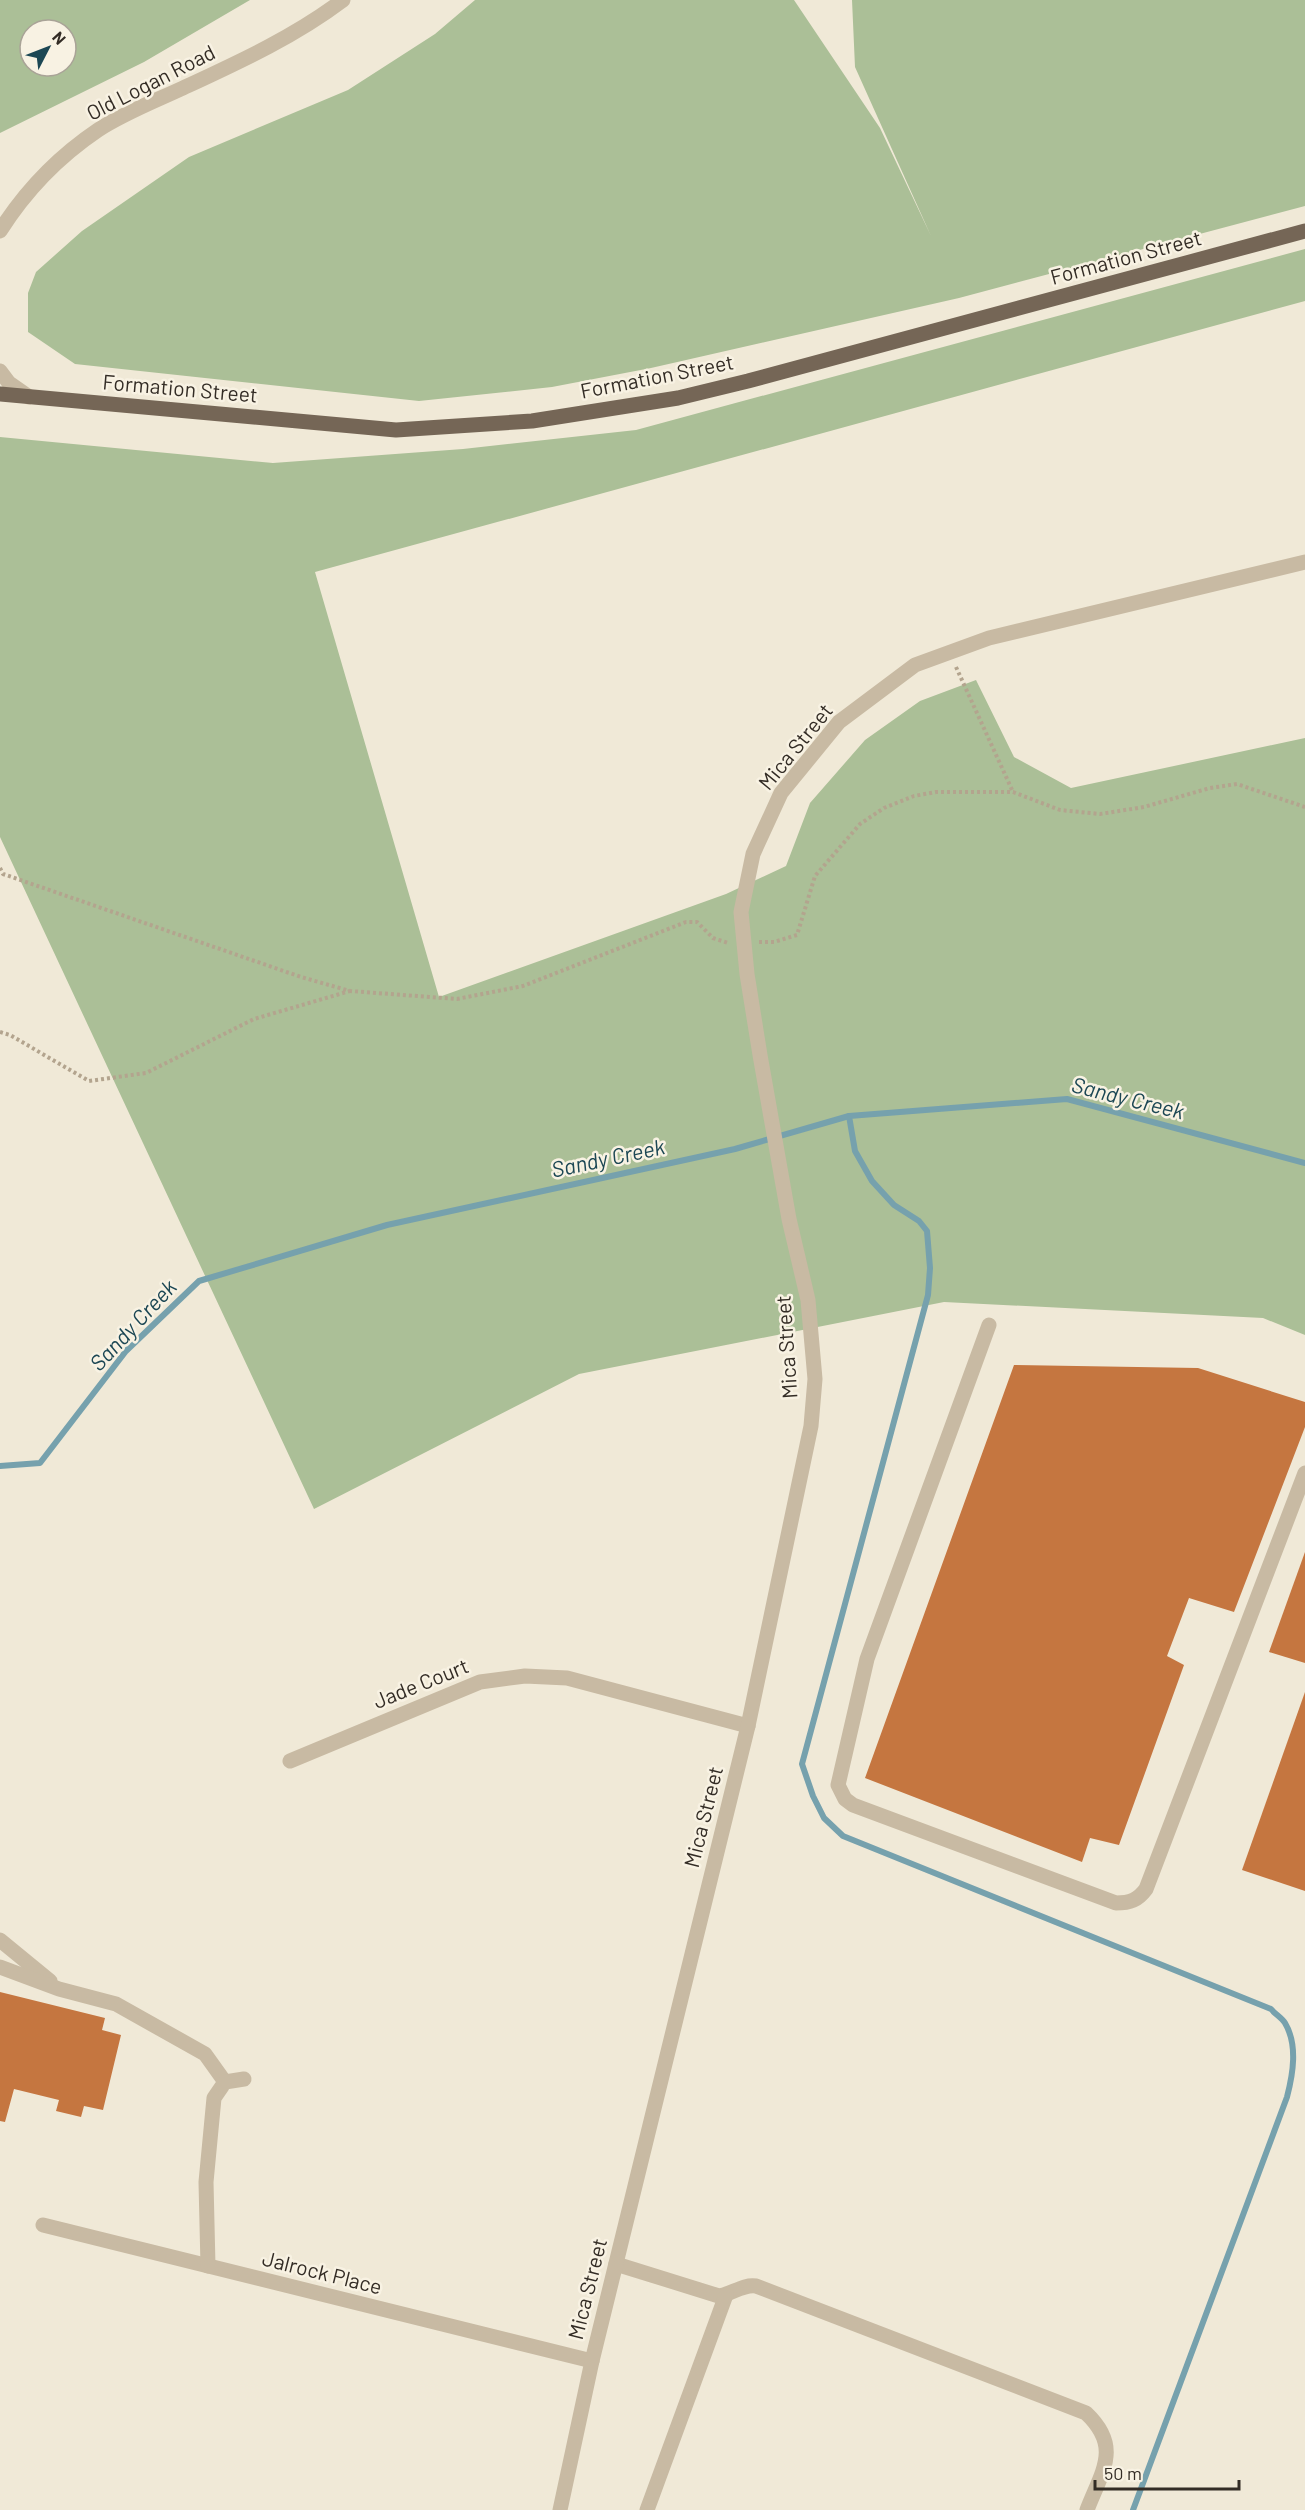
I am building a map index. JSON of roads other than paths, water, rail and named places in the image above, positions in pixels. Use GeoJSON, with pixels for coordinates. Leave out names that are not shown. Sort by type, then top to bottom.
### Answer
{"type":"FeatureCollection","features":[{"type":"Feature","properties":{"kind":"main road","name":"Formation Street"},"geometry":{"type":"LineString","coordinates":[[0,394],[396,430],[532,421],[678,398],[748,381],[1305,231]]}},
{"type":"Feature","properties":{"kind":"street","name":"Old Logan Road"},"geometry":{"type":"LineString","coordinates":[[0,231],[18,203],[51,167],[99,130],[311,24],[343,0]]}},
{"type":"Feature","properties":{"kind":"street"},"geometry":{"type":"LineString","coordinates":[[0,371],[9,383],[29,397]]}},
{"type":"Feature","properties":{"kind":"street","name":"Mica Street"},"geometry":{"type":"LineString","coordinates":[[560,2510],[592,2361],[748,1726],[811,1426],[814,1390],[808,1300],[789,1219],[760,1054],[744,942],[741,912],[753,854],[781,793],[839,722],[915,664],[989,638],[1305,562]]}},
{"type":"Feature","properties":{"kind":"street"},"geometry":{"type":"LineString","coordinates":[[989,1325],[867,1659],[838,1785],[845,1799],[854,1805],[1116,1903],[1133,1902],[1146,1889],[1305,1473]]}},
{"type":"Feature","properties":{"kind":"street","name":"Jade Court"},"geometry":{"type":"LineString","coordinates":[[290,1761],[480,1682],[525,1676],[567,1678],[748,1726]]}},
{"type":"Feature","properties":{"kind":"street"},"geometry":{"type":"LineString","coordinates":[[0,1940],[59,1989]]}},
{"type":"Feature","properties":{"kind":"street"},"geometry":{"type":"LineString","coordinates":[[0,1967],[59,1989],[116,2004],[205,2054],[225,2082]]}},
{"type":"Feature","properties":{"kind":"street"},"geometry":{"type":"LineString","coordinates":[[208,2266],[206,2182],[214,2098],[225,2082],[244,2079]]}},
{"type":"Feature","properties":{"kind":"street","name":"Jalrock Place"},"geometry":{"type":"LineString","coordinates":[[43,2225],[592,2361]]}},
{"type":"Feature","properties":{"kind":"street"},"geometry":{"type":"LineString","coordinates":[[616,2264],[719,2296],[751,2285],[756,2286],[1086,2413],[1097,2424],[1105,2439],[1108,2457],[1087,2510]]}},
{"type":"Feature","properties":{"kind":"street"},"geometry":{"type":"LineString","coordinates":[[647,2510],[726,2295]]}},
{"type":"Feature","properties":{"kind":"waterway","name":"Sandy Creek"},"geometry":{"type":"LineString","coordinates":[[0,1466],[40,1463],[126,1351],[199,1281],[387,1225],[735,1149],[849,1116],[1067,1099],[1305,1163]]}},
{"type":"Feature","properties":{"kind":"waterway"},"geometry":{"type":"LineString","coordinates":[[849,1116],[855,1151],[872,1181],[894,1205],[919,1221],[927,1231],[930,1268],[928,1295],[802,1764],[813,1796],[824,1818],[843,1836],[1271,2009],[1285,2023],[1292,2041],[1292,2069],[1287,2097],[1133,2510]]}}]}
